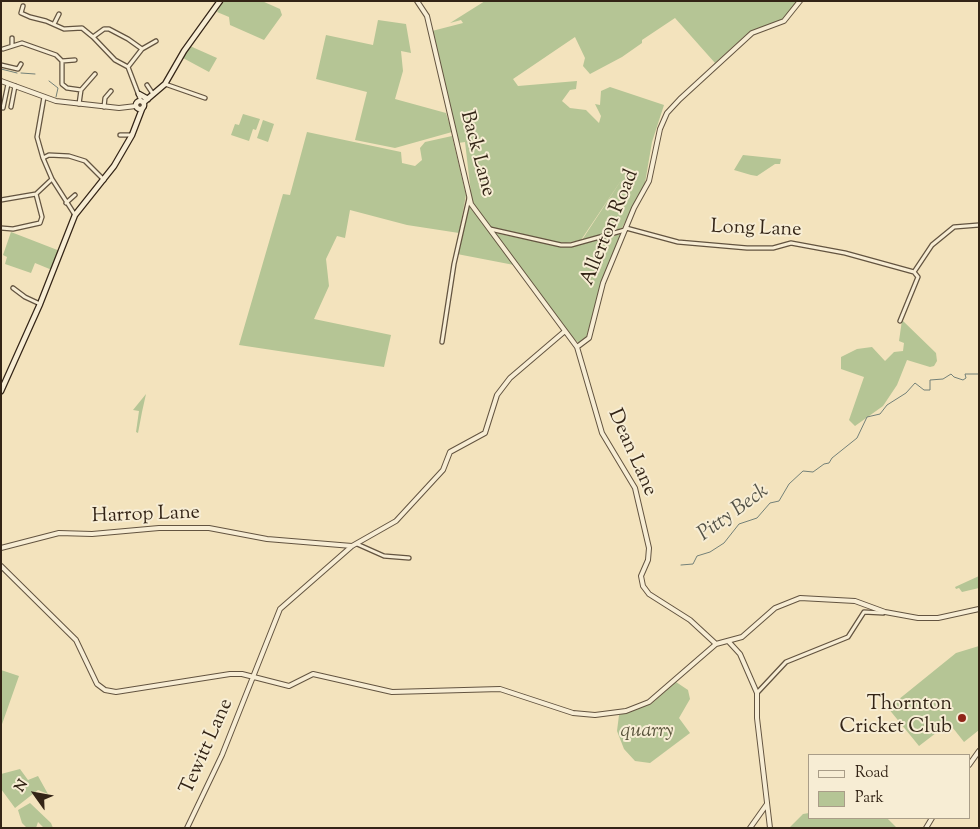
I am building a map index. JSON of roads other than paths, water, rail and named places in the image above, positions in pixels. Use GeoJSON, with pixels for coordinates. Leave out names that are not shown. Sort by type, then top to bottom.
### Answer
{"type":"FeatureCollection","features":[{"type":"Feature","properties":{"kind":"main road"},"geometry":{"type":"LineString","coordinates":[[142,109],[136,106],[137,102],[144,101],[165,84],[184,51],[220,1]]}},
{"type":"Feature","properties":{"kind":"main road"},"geometry":{"type":"LineString","coordinates":[[1,391],[40,304],[75,215],[104,180],[132,135],[144,101],[139,94]]}},
{"type":"Feature","properties":{"kind":"street","name":"Back Lane"},"geometry":{"type":"LineString","coordinates":[[417,1],[427,16],[471,204],[577,347]]}},
{"type":"Feature","properties":{"kind":"street","name":"Allerton Road"},"geometry":{"type":"LineString","coordinates":[[577,347],[589,338],[603,283],[625,229],[649,181],[660,129],[667,113],[752,33],[784,21],[800,1]]}},
{"type":"Feature","properties":{"kind":"street"},"geometry":{"type":"LineString","coordinates":[[23,6],[21,12],[64,29],[82,28],[115,60],[128,67],[139,94]]}},
{"type":"Feature","properties":{"kind":"street"},"geometry":{"type":"LineString","coordinates":[[54,24],[59,14]]}},
{"type":"Feature","properties":{"kind":"street"},"geometry":{"type":"LineString","coordinates":[[92,37],[104,29],[109,29],[142,49]]}},
{"type":"Feature","properties":{"kind":"street"},"geometry":{"type":"LineString","coordinates":[[12,38],[12,46]]}},
{"type":"Feature","properties":{"kind":"street"},"geometry":{"type":"LineString","coordinates":[[128,67],[142,49],[156,41]]}},
{"type":"Feature","properties":{"kind":"street"},"geometry":{"type":"LineString","coordinates":[[4,49],[22,42],[56,55],[62,61],[62,84],[67,88],[80,90]]}},
{"type":"Feature","properties":{"kind":"street"},"geometry":{"type":"LineString","coordinates":[[62,61],[75,60]]}},
{"type":"Feature","properties":{"kind":"street"},"geometry":{"type":"LineString","coordinates":[[1,65],[18,69],[21,64]]}},
{"type":"Feature","properties":{"kind":"street"},"geometry":{"type":"LineString","coordinates":[[79,104],[80,90],[94,74]]}},
{"type":"Feature","properties":{"kind":"street"},"geometry":{"type":"LineString","coordinates":[[1,81],[44,97],[79,104],[128,108],[136,106]]}},
{"type":"Feature","properties":{"kind":"street"},"geometry":{"type":"LineString","coordinates":[[2,108],[8,84]]}},
{"type":"Feature","properties":{"kind":"street"},"geometry":{"type":"LineString","coordinates":[[165,84],[206,98]]}},
{"type":"Feature","properties":{"kind":"street"},"geometry":{"type":"LineString","coordinates":[[147,85],[154,94]]}},
{"type":"Feature","properties":{"kind":"street"},"geometry":{"type":"LineString","coordinates":[[11,107],[15,86]]}},
{"type":"Feature","properties":{"kind":"street"},"geometry":{"type":"LineString","coordinates":[[104,107],[105,98],[111,91]]}},
{"type":"Feature","properties":{"kind":"street"},"geometry":{"type":"LineString","coordinates":[[44,97],[37,137],[42,158],[52,179],[75,215]]}},
{"type":"Feature","properties":{"kind":"street"},"geometry":{"type":"LineString","coordinates":[[120,135],[132,135]]}},
{"type":"Feature","properties":{"kind":"street"},"geometry":{"type":"LineString","coordinates":[[42,158],[49,155],[69,156],[85,161],[104,180]]}},
{"type":"Feature","properties":{"kind":"street"},"geometry":{"type":"LineString","coordinates":[[1,200],[36,194],[52,179]]}},
{"type":"Feature","properties":{"kind":"street"},"geometry":{"type":"LineString","coordinates":[[1,228],[13,229],[40,223],[42,217],[36,194]]}},
{"type":"Feature","properties":{"kind":"street"},"geometry":{"type":"LineString","coordinates":[[66,203],[75,195]]}},
{"type":"Feature","properties":{"kind":"street"},"geometry":{"type":"LineString","coordinates":[[442,342],[454,264],[469,197]]}},
{"type":"Feature","properties":{"kind":"street"},"geometry":{"type":"LineString","coordinates":[[900,321],[918,278],[914,272],[932,245],[953,228],[967,224],[979,225]]}},
{"type":"Feature","properties":{"kind":"street"},"geometry":{"type":"LineString","coordinates":[[490,230],[561,245],[576,244],[625,229]]}},
{"type":"Feature","properties":{"kind":"street","name":"Long Lane"},"geometry":{"type":"LineString","coordinates":[[625,229],[678,242],[747,248],[773,248],[792,243],[845,252],[914,272]]}},
{"type":"Feature","properties":{"kind":"street"},"geometry":{"type":"LineString","coordinates":[[13,288],[25,298],[40,304]]}},
{"type":"Feature","properties":{"kind":"street","name":"Tewitt Lane"},"geometry":{"type":"LineString","coordinates":[[187,828],[222,755],[280,608],[354,544],[396,521],[443,470],[450,452],[485,433],[497,395],[510,378],[566,331]]}},
{"type":"Feature","properties":{"kind":"street","name":"Dean Lane"},"geometry":{"type":"LineString","coordinates":[[577,347],[602,433],[635,488],[638,497],[649,548],[648,560],[642,571],[642,582],[649,594],[690,620],[716,644]]}},
{"type":"Feature","properties":{"kind":"street","name":"Harrop Lane"},"geometry":{"type":"LineString","coordinates":[[1,548],[59,533],[92,534],[159,528],[209,528],[267,540],[354,544]]}},
{"type":"Feature","properties":{"kind":"street"},"geometry":{"type":"LineString","coordinates":[[354,544],[384,556],[409,558]]}},
{"type":"Feature","properties":{"kind":"street"},"geometry":{"type":"LineString","coordinates":[[1,566],[76,640],[93,678],[105,690],[126,692],[200,677],[230,674],[254,677],[289,686],[297,684],[308,675],[319,674],[351,684],[392,692],[500,689],[573,713],[595,715],[626,711],[649,702],[716,644],[742,637],[775,608],[800,598],[855,600],[886,612]]}},
{"type":"Feature","properties":{"kind":"street"},"geometry":{"type":"LineString","coordinates":[[757,693],[786,662],[848,637],[864,612],[886,612],[925,618],[979,609]]}},
{"type":"Feature","properties":{"kind":"street"},"geometry":{"type":"LineString","coordinates":[[729,642],[740,654],[757,693],[757,718],[770,828]]}},
{"type":"Feature","properties":{"kind":"street"},"geometry":{"type":"LineString","coordinates":[[970,764],[979,751]]}},
{"type":"Feature","properties":{"kind":"street"},"geometry":{"type":"LineString","coordinates":[[750,828],[766,804]]}},
{"type":"Feature","properties":{"kind":"street"},"geometry":{"type":"LineString","coordinates":[[761,814],[768,816]]}},
{"type":"Feature","properties":{"kind":"waterway"},"geometry":{"type":"LineString","coordinates":[[1,69],[17,73]]}},
{"type":"Feature","properties":{"kind":"waterway"},"geometry":{"type":"LineString","coordinates":[[21,73],[35,74]]}},
{"type":"Feature","properties":{"kind":"waterway"},"geometry":{"type":"LineString","coordinates":[[49,81],[58,88],[56,97]]}},
{"type":"Feature","properties":{"kind":"waterway","name":"Pitty Beck"},"geometry":{"type":"LineString","coordinates":[[681,565],[693,564],[697,556],[710,552],[724,543],[739,524],[757,518],[770,503],[779,501],[789,484],[803,471],[813,472],[824,464],[829,463],[832,458],[857,438],[867,417],[880,414],[887,405],[906,393],[915,383],[924,390],[930,390],[930,380],[943,379],[951,374],[963,380],[966,378],[965,374],[979,374]]}},
{"type":"Feature","properties":{"kind":"place","name":"Thornton Cricket Club"},"geometry":{"type":"Point","coordinates":[962,718]}},
{"type":"Feature","properties":{"kind":"park label","name":"quarry"},"geometry":{"type":"Point","coordinates":[647,733]}}]}
